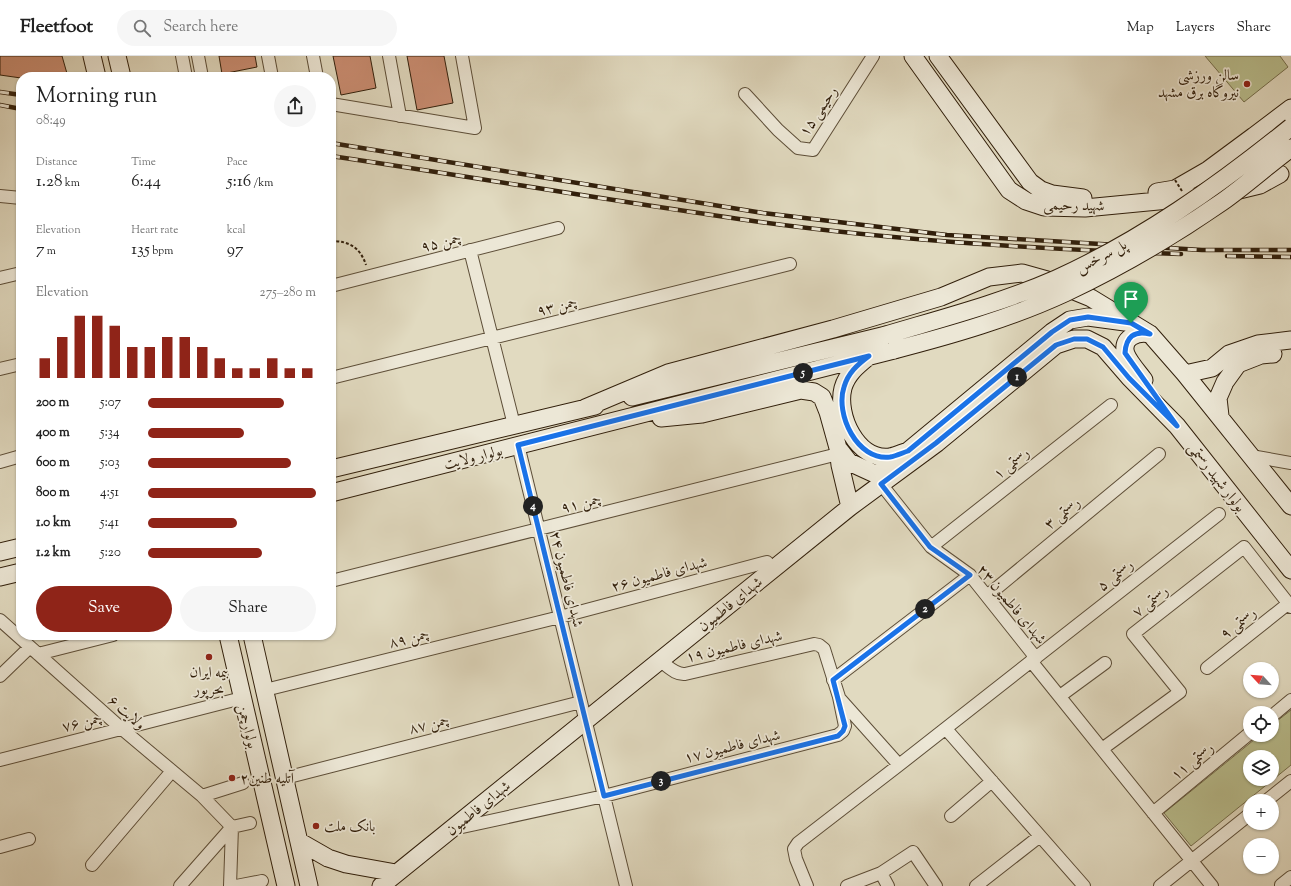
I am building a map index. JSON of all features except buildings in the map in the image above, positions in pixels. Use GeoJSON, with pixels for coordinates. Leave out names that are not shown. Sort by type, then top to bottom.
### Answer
{"type":"FeatureCollection","features":[{"type":"Feature","properties":{"kind":"main road"},"geometry":{"type":"LineString","coordinates":[[92,56],[96,72]]}},
{"type":"Feature","properties":{"kind":"main road"},"geometry":{"type":"LineString","coordinates":[[117,56],[121,72]]}},
{"type":"Feature","properties":{"kind":"main road","name":"شهید رحیمی"},"geometry":{"type":"LineString","coordinates":[[913,56],[1009,190],[1026,201],[1044,207],[1085,208],[1227,193],[1260,185],[1285,170]]}},
{"type":"Feature","properties":{"kind":"main road","name":"شهید رحیمی"},"geometry":{"type":"LineString","coordinates":[[938,56],[1030,182],[1041,190],[1052,194],[1085,198],[1130,196],[1175,189],[1208,170],[1291,108]]}},
{"type":"Feature","properties":{"kind":"main road"},"geometry":{"type":"LineString","coordinates":[[936,88],[953,76]]}},
{"type":"Feature","properties":{"kind":"main road","name":"پل سرخس"},"geometry":{"type":"LineString","coordinates":[[886,335],[972,310],[1007,298],[1055,279],[1092,261],[1142,234],[1174,214],[1232,173],[1291,127]]}},
{"type":"Feature","properties":{"kind":"main road"},"geometry":{"type":"LineString","coordinates":[[1254,136],[1247,149],[1247,155],[1254,169],[1262,174],[1271,176],[1285,170]]}},
{"type":"Feature","properties":{"kind":"main road","name":"پل سرخس"},"geometry":{"type":"LineString","coordinates":[[894,350],[934,340],[1011,315],[1065,293],[1100,276],[1223,201],[1291,148]]}},
{"type":"Feature","properties":{"kind":"main road"},"geometry":{"type":"LineString","coordinates":[[585,408],[668,373],[833,329],[941,298],[989,277],[1022,273],[1047,280],[1091,298],[1150,334],[1220,416],[1291,506]]}},
{"type":"Feature","properties":{"kind":"main road"},"geometry":{"type":"LineString","coordinates":[[869,356],[855,367],[848,377],[843,388],[842,404],[853,436],[864,449],[874,454],[890,457],[908,451],[1052,332],[1070,320],[1088,317],[1131,323]]}},
{"type":"Feature","properties":{"kind":"main road"},"geometry":{"type":"LineString","coordinates":[[1150,334],[1142,332],[1135,334],[1129,339],[1126,345],[1125,353],[1177,426]]}},
{"type":"Feature","properties":{"kind":"main road","name":"بولوار ولایت"},"geometry":{"type":"LineString","coordinates":[[336,468],[886,335]]}},
{"type":"Feature","properties":{"kind":"main road","name":"شهدای فاطمیون"},"geometry":{"type":"LineString","coordinates":[[381,886],[850,507],[936,443],[1056,345],[1074,339],[1087,339]]}},
{"type":"Feature","properties":{"kind":"main road","name":"بولوار شهید رستمی"},"geometry":{"type":"LineString","coordinates":[[1087,339],[1103,347],[1129,378],[1177,426],[1291,570]]}},
{"type":"Feature","properties":{"kind":"main road"},"geometry":{"type":"LineString","coordinates":[[1185,374],[1212,368],[1229,354],[1258,344],[1291,340]]}},
{"type":"Feature","properties":{"kind":"main road","name":"بولوار ولایت"},"geometry":{"type":"LineString","coordinates":[[336,492],[894,350]]}},
{"type":"Feature","properties":{"kind":"main road"},"geometry":{"type":"LineString","coordinates":[[1220,416],[1218,398],[1226,382],[1238,364],[1261,355],[1291,351]]}},
{"type":"Feature","properties":{"kind":"main road"},"geometry":{"type":"LineString","coordinates":[[593,426],[702,414],[801,390],[814,392],[822,397],[828,412],[850,507]]}},
{"type":"Feature","properties":{"kind":"main road"},"geometry":{"type":"LineString","coordinates":[[838,451],[849,462],[873,473],[884,474],[905,466]]}},
{"type":"Feature","properties":{"kind":"main road"},"geometry":{"type":"LineString","coordinates":[[0,552],[16,548]]}},
{"type":"Feature","properties":{"kind":"main road"},"geometry":{"type":"LineString","coordinates":[[0,577],[16,573]]}},
{"type":"Feature","properties":{"kind":"main road","name":"بولوارچمن"},"geometry":{"type":"LineString","coordinates":[[229,640],[286,886]]}},
{"type":"Feature","properties":{"kind":"main road","name":"بولوارچمن"},"geometry":{"type":"LineString","coordinates":[[253,640],[309,886]]}},
{"type":"Feature","properties":{"kind":"main road"},"geometry":{"type":"LineString","coordinates":[[300,842],[328,858],[346,864],[396,873]]}},
{"type":"Feature","properties":{"kind":"street"},"geometry":{"type":"LineString","coordinates":[[182,56],[185,72]]}},
{"type":"Feature","properties":{"kind":"street"},"geometry":{"type":"LineString","coordinates":[[198,56],[201,72]]}},
{"type":"Feature","properties":{"kind":"street"},"geometry":{"type":"LineString","coordinates":[[268,56],[271,72]]}},
{"type":"Feature","properties":{"kind":"street"},"geometry":{"type":"LineString","coordinates":[[313,56],[316,72]]}},
{"type":"Feature","properties":{"kind":"street"},"geometry":{"type":"LineString","coordinates":[[389,56],[400,116]]}},
{"type":"Feature","properties":{"kind":"street"},"geometry":{"type":"LineString","coordinates":[[336,105],[475,128],[462,56]]}},
{"type":"Feature","properties":{"kind":"street","name":"رحیمی ۱۵"},"geometry":{"type":"LineString","coordinates":[[745,94],[778,130],[798,148],[813,150],[873,56]]}},
{"type":"Feature","properties":{"kind":"street"},"geometry":{"type":"LineString","coordinates":[[0,196],[16,198]]}},
{"type":"Feature","properties":{"kind":"street","name":"چمن ۹۵"},"geometry":{"type":"LineString","coordinates":[[336,285],[558,228]]}},
{"type":"Feature","properties":{"kind":"street"},"geometry":{"type":"LineString","coordinates":[[470,250],[514,425]]}},
{"type":"Feature","properties":{"kind":"street","name":"چمن ۹۳"},"geometry":{"type":"LineString","coordinates":[[336,377],[790,264]]}},
{"type":"Feature","properties":{"kind":"street"},"geometry":{"type":"LineString","coordinates":[[0,278],[16,274]]}},
{"type":"Feature","properties":{"kind":"street"},"geometry":{"type":"LineString","coordinates":[[0,369],[16,365]]}},
{"type":"Feature","properties":{"kind":"street","name":"رستمی ۱"},"geometry":{"type":"LineString","coordinates":[[930,547],[1111,405]]}},
{"type":"Feature","properties":{"kind":"street","name":"شهدای فاطمیون ۲۴"},"geometry":{"type":"LineString","coordinates":[[518,445],[585,721]]}},
{"type":"Feature","properties":{"kind":"street","name":"چمن ۹۱"},"geometry":{"type":"LineString","coordinates":[[336,580],[538,530],[838,451]]}},
{"type":"Feature","properties":{"kind":"street","name":"رستمی ۳"},"geometry":{"type":"LineString","coordinates":[[986,596],[1159,454]]}},
{"type":"Feature","properties":{"kind":"street"},"geometry":{"type":"LineString","coordinates":[[1251,456],[1291,463]]}},
{"type":"Feature","properties":{"kind":"street"},"geometry":{"type":"LineString","coordinates":[[0,462],[16,457]]}},
{"type":"Feature","properties":{"kind":"street","name":"شهدای فاطمیون ۲۳"},"geometry":{"type":"LineString","coordinates":[[881,484],[930,547],[970,575],[1034,659],[1060,696],[1212,886]]}},
{"type":"Feature","properties":{"kind":"street","name":"رستمی ۵"},"geometry":{"type":"LineString","coordinates":[[807,886],[796,859],[794,849],[798,843],[899,766],[1219,514]]}},
{"type":"Feature","properties":{"kind":"street","name":"رستمی ۷"},"geometry":{"type":"LineString","coordinates":[[1102,749],[1180,692],[1133,634],[1244,547],[1290,605]]}},
{"type":"Feature","properties":{"kind":"street","name":"شهدای فاطمیون ۲۶"},"geometry":{"type":"LineString","coordinates":[[560,617],[767,562]]}},
{"type":"Feature","properties":{"kind":"street"},"geometry":{"type":"LineString","coordinates":[[899,766],[839,697],[833,680],[970,575]]}},
{"type":"Feature","properties":{"kind":"street","name":"رستمی ۹"},"geometry":{"type":"LineString","coordinates":[[1207,668],[1290,605]]}},
{"type":"Feature","properties":{"kind":"street","name":"چمن ۸۹"},"geometry":{"type":"LineString","coordinates":[[265,690],[560,617]]}},
{"type":"Feature","properties":{"kind":"street","name":"ولایت ۶"},"geometry":{"type":"LineString","coordinates":[[0,620],[16,634]]}},
{"type":"Feature","properties":{"kind":"street","name":"ولایت ۶"},"geometry":{"type":"LineString","coordinates":[[23,640],[122,729],[202,796],[232,827]]}},
{"type":"Feature","properties":{"kind":"street"},"geometry":{"type":"LineString","coordinates":[[0,676],[34,650],[87,640]]}},
{"type":"Feature","properties":{"kind":"street","name":"شهدای فاطمیون ۱۹"},"geometry":{"type":"LineString","coordinates":[[660,661],[680,675],[814,644],[819,645],[824,649],[833,680]]}},
{"type":"Feature","properties":{"kind":"street"},"geometry":{"type":"LineString","coordinates":[[1060,696],[1105,663]]}},
{"type":"Feature","properties":{"kind":"street","name":"شهدای فاطمیون ۱۷"},"geometry":{"type":"LineString","coordinates":[[450,830],[604,796],[838,736],[843,731],[845,726],[839,697]]}},
{"type":"Feature","properties":{"kind":"street","name":"چمن ۷۶"},"geometry":{"type":"LineString","coordinates":[[0,760],[242,698]]}},
{"type":"Feature","properties":{"kind":"street"},"geometry":{"type":"LineString","coordinates":[[1279,710],[1291,700]]}},
{"type":"Feature","properties":{"kind":"street","name":"چمن ۸۷"},"geometry":{"type":"LineString","coordinates":[[285,778],[581,702]]}},
{"type":"Feature","properties":{"kind":"street"},"geometry":{"type":"LineString","coordinates":[[585,721],[604,796],[622,885]]}},
{"type":"Feature","properties":{"kind":"street"},"geometry":{"type":"LineString","coordinates":[[946,729],[1084,886]]}},
{"type":"Feature","properties":{"kind":"street","name":"رستمی ۱۱"},"geometry":{"type":"LineString","coordinates":[[1153,812],[1243,740]]}},
{"type":"Feature","properties":{"kind":"street"},"geometry":{"type":"LineString","coordinates":[[92,865],[172,772]]}},
{"type":"Feature","properties":{"kind":"street"},"geometry":{"type":"LineString","coordinates":[[951,816],[992,782]]}},
{"type":"Feature","properties":{"kind":"street"},"geometry":{"type":"LineString","coordinates":[[1275,794],[1291,782]]}},
{"type":"Feature","properties":{"kind":"street"},"geometry":{"type":"LineString","coordinates":[[202,796],[243,783]]}},
{"type":"Feature","properties":{"kind":"street"},"geometry":{"type":"LineString","coordinates":[[1160,886],[1243,820]]}},
{"type":"Feature","properties":{"kind":"street"},"geometry":{"type":"LineString","coordinates":[[180,886],[232,827],[250,823]]}},
{"type":"Feature","properties":{"kind":"street"},"geometry":{"type":"LineString","coordinates":[[230,886],[232,827]]}},
{"type":"Feature","properties":{"kind":"street"},"geometry":{"type":"LineString","coordinates":[[976,886],[1040,836]]}},
{"type":"Feature","properties":{"kind":"street"},"geometry":{"type":"LineString","coordinates":[[0,847],[29,839]]}},
{"type":"Feature","properties":{"kind":"street"},"geometry":{"type":"LineString","coordinates":[[847,886],[881,873],[913,852],[936,886]]}},
{"type":"Feature","properties":{"kind":"street"},"geometry":{"type":"LineString","coordinates":[[881,873],[888,886]]}},
{"type":"Feature","properties":{"kind":"street"},"geometry":{"type":"LineString","coordinates":[[1281,885],[1291,877]]}},
{"type":"Feature","properties":{"kind":"street"},"geometry":{"type":"LineString","coordinates":[[236,886],[262,881]]}},
{"type":"Feature","properties":{"kind":"path"},"geometry":{"type":"LineString","coordinates":[[336,241],[348,242],[358,250],[365,262],[369,276]]}},
{"type":"Feature","properties":{"kind":"green space","name":"سالن ورزشی نیروگاه برق مشهد"},"geometry":{"type":"Polygon","coordinates":[[[1205,56],[1280,56],[1288,67],[1244,102],[1205,56]]]}},
{"type":"Feature","properties":{"kind":"green space"},"geometry":{"type":"Polygon","coordinates":[[[1291,710],[1291,765],[1279,775],[1279,750],[1243,750],[1243,786],[1265,786],[1255,794],[1243,794],[1243,804],[1191,846],[1164,813],[1251,742],[1279,742],[1279,719],[1291,710]]]}},
{"type":"Feature","properties":{"kind":"railway"},"geometry":{"type":"LineString","coordinates":[[0,92],[16,94]]}},
{"type":"Feature","properties":{"kind":"railway"},"geometry":{"type":"LineString","coordinates":[[0,105],[16,108]]}},
{"type":"Feature","properties":{"kind":"railway"},"geometry":{"type":"LineString","coordinates":[[336,144],[763,213],[947,235],[1202,250],[1291,250]]}},
{"type":"Feature","properties":{"kind":"railway"},"geometry":{"type":"LineString","coordinates":[[336,157],[653,206],[813,229],[970,243],[1075,250],[1181,254]]}},
{"type":"Feature","properties":{"kind":"railway"},"geometry":{"type":"LineString","coordinates":[[1227,256],[1291,257]]}},
{"type":"Feature","properties":{"kind":"place","name":"سالن ورزشی نیروگاه برق مشهد"},"geometry":{"type":"Point","coordinates":[1247,84]}},
{"type":"Feature","properties":{"kind":"place","name":"بيمه ايران بحرپور"},"geometry":{"type":"Point","coordinates":[209,657]}},
{"type":"Feature","properties":{"kind":"place","name":"آتلیه طنین۲"},"geometry":{"type":"Point","coordinates":[232,778]}},
{"type":"Feature","properties":{"kind":"place","name":"بانک ملت"},"geometry":{"type":"Point","coordinates":[316,826]}},
{"type":"Feature","properties":{"kind":"route"},"geometry":{"type":"LineString","coordinates":[[1088,317],[1131,323],[1150,334],[1142,332],[1135,334],[1129,339],[1126,345],[1125,353],[1177,426],[1129,378],[1103,347],[1087,339],[1074,339],[1056,345],[936,443],[881,484],[930,547],[970,575],[833,680],[839,697],[845,726],[843,731],[838,736],[604,796],[518,445],[869,356],[855,367],[848,377],[843,388],[842,404],[853,436],[864,449],[874,454],[890,457],[908,451],[1052,332],[1070,320],[1088,317]]}}]}
